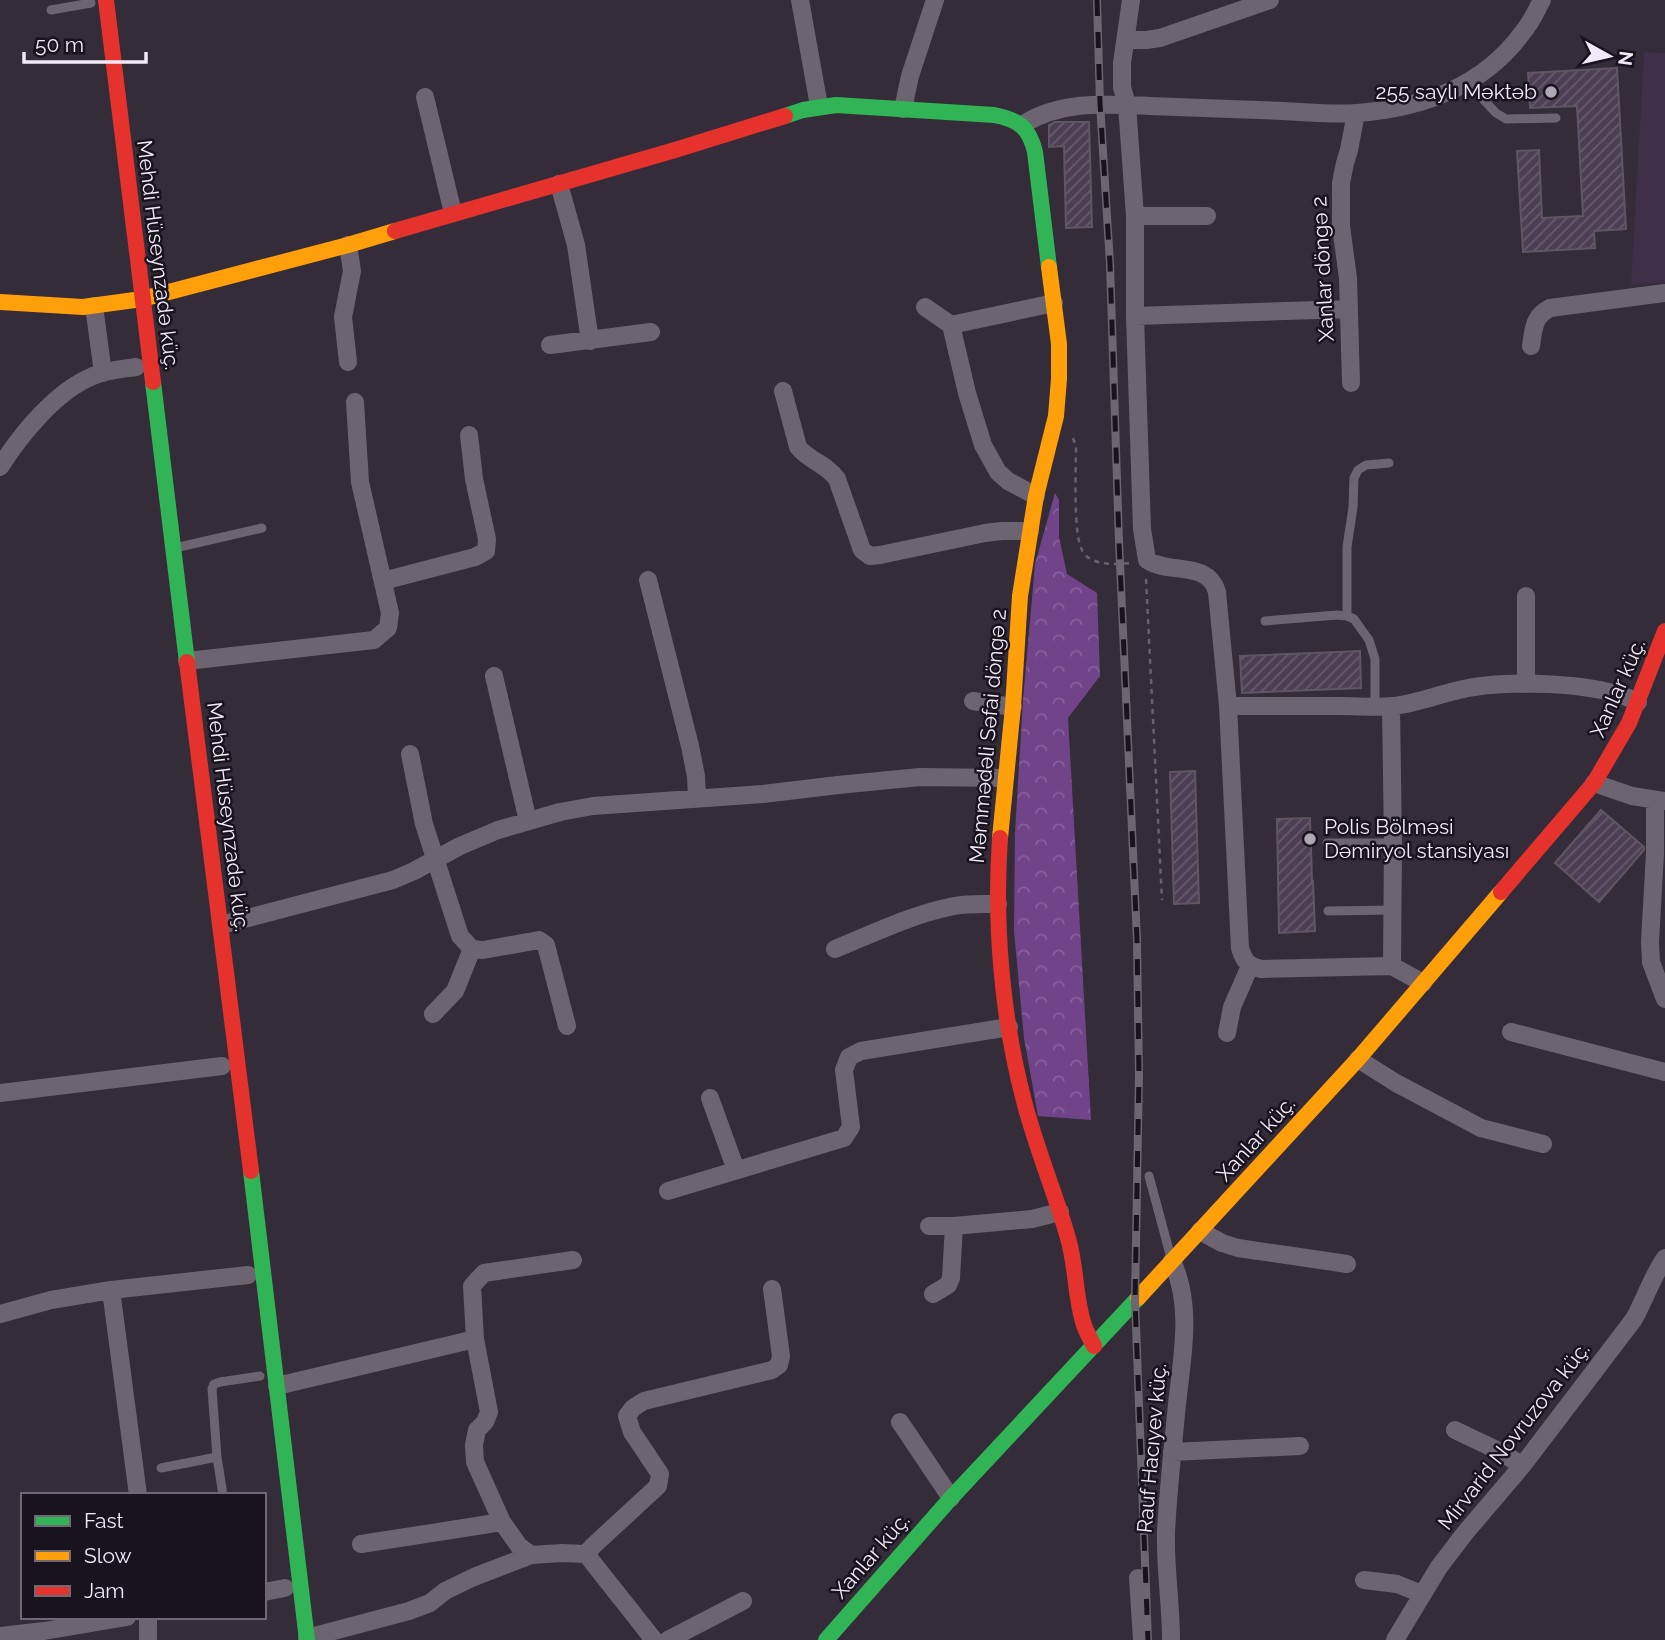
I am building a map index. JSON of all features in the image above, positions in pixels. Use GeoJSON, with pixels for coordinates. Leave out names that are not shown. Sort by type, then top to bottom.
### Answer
{"type":"FeatureCollection","features":[{"type":"Feature","properties":{"kind":"main road","name":"Mehdi Hüseynzadə küç."},"geometry":{"type":"LineString","coordinates":[[95,5],[132,296],[173,549],[221,925],[277,1386],[302,1639]]}},
{"type":"Feature","properties":{"kind":"main road"},"geometry":{"type":"LineString","coordinates":[[0,302],[94,306],[348,245],[819,107],[836,105],[994,115],[1009,118],[1022,125]]}},
{"type":"Feature","properties":{"kind":"main road","name":"Məmmədəli Səfai döngə 2"},"geometry":{"type":"LineString","coordinates":[[1022,125],[1033,141],[1035,152],[1059,344],[1059,379],[1056,416],[1036,496],[1020,596],[1013,707],[1000,829],[998,904],[1003,989],[1024,1101],[1069,1241],[1083,1322],[1094,1346]]}},
{"type":"Feature","properties":{"kind":"main road","name":"Mehdi Hüseynzadə küç."},"geometry":{"type":"LineString","coordinates":[[132,296],[136,367],[230,1131]]}},
{"type":"Feature","properties":{"kind":"main road","name":"Xanlar küç."},"geometry":{"type":"LineString","coordinates":[[826,1640],[951,1498],[1358,1059],[1594,783],[1618,744],[1638,702],[1665,631]]}},
{"type":"Feature","properties":{"kind":"main road"},"geometry":{"type":"LineString","coordinates":[[248,1281],[277,1522]]}},
{"type":"Feature","properties":{"kind":"main road"},"geometry":{"type":"LineString","coordinates":[[286,1595],[302,1639]]}},
{"type":"Feature","properties":{"kind":"street"},"geometry":{"type":"LineString","coordinates":[[800,0],[819,107]]}},
{"type":"Feature","properties":{"kind":"street"},"geometry":{"type":"LineString","coordinates":[[903,109],[910,76],[935,0]]}},
{"type":"Feature","properties":{"kind":"street"},"geometry":{"type":"LineString","coordinates":[[1131,0],[1122,63],[1122,87],[1127,105],[1135,216],[1135,316],[1142,530],[1147,559],[1154,565],[1207,575],[1217,592],[1228,706],[1240,948],[1243,958],[1250,966],[1261,969],[1392,966],[1423,983]]}},
{"type":"Feature","properties":{"kind":"street"},"geometry":{"type":"LineString","coordinates":[[1126,40],[1160,38],[1270,0]]}},
{"type":"Feature","properties":{"kind":"street"},"geometry":{"type":"LineString","coordinates":[[1022,125],[1048,111],[1100,103],[1356,113],[1403,107],[1446,94],[1468,83],[1506,52],[1525,31],[1542,0]]}},
{"type":"Feature","properties":{"kind":"street"},"geometry":{"type":"LineString","coordinates":[[425,97],[453,213]]}},
{"type":"Feature","properties":{"kind":"street","name":"Xanlar döngə 2"},"geometry":{"type":"LineString","coordinates":[[1351,383],[1349,309],[1341,226],[1341,183],[1356,113]]}},
{"type":"Feature","properties":{"kind":"street"},"geometry":{"type":"LineString","coordinates":[[559,184],[576,244],[590,341]]}},
{"type":"Feature","properties":{"kind":"street"},"geometry":{"type":"LineString","coordinates":[[1135,216],[1207,216]]}},
{"type":"Feature","properties":{"kind":"street"},"geometry":{"type":"LineString","coordinates":[[348,245],[352,271],[343,317],[348,362]]}},
{"type":"Feature","properties":{"kind":"street"},"geometry":{"type":"LineString","coordinates":[[1531,346],[1534,325],[1540,313],[1550,308],[1665,293]]}},
{"type":"Feature","properties":{"kind":"street"},"geometry":{"type":"LineString","coordinates":[[951,325],[1054,303]]}},
{"type":"Feature","properties":{"kind":"street"},"geometry":{"type":"LineString","coordinates":[[94,306],[103,373]]}},
{"type":"Feature","properties":{"kind":"street"},"geometry":{"type":"LineString","coordinates":[[925,307],[951,325],[983,445],[998,472],[1008,481],[1036,496]]}},
{"type":"Feature","properties":{"kind":"street"},"geometry":{"type":"LineString","coordinates":[[1135,316],[1349,309]]}},
{"type":"Feature","properties":{"kind":"street"},"geometry":{"type":"LineString","coordinates":[[550,345],[651,332]]}},
{"type":"Feature","properties":{"kind":"street"},"geometry":{"type":"LineString","coordinates":[[0,467],[53,402],[79,383],[103,373],[136,367]]}},
{"type":"Feature","properties":{"kind":"street"},"geometry":{"type":"LineString","coordinates":[[783,391],[798,447],[803,454],[831,471],[837,479],[862,550],[870,555],[985,533],[1030,531]]}},
{"type":"Feature","properties":{"kind":"street"},"geometry":{"type":"LineString","coordinates":[[187,661],[374,640],[388,628],[390,613],[360,482],[355,402]]}},
{"type":"Feature","properties":{"kind":"street"},"geometry":{"type":"LineString","coordinates":[[383,580],[475,557],[486,551],[487,539],[474,479],[469,435]]}},
{"type":"Feature","properties":{"kind":"street"},"geometry":{"type":"LineString","coordinates":[[648,580],[690,746],[697,799]]}},
{"type":"Feature","properties":{"kind":"street"},"geometry":{"type":"LineString","coordinates":[[1526,596],[1526,684]]}},
{"type":"Feature","properties":{"kind":"street"},"geometry":{"type":"LineString","coordinates":[[494,676],[528,821]]}},
{"type":"Feature","properties":{"kind":"street"},"geometry":{"type":"LineString","coordinates":[[1228,706],[1383,706],[1423,700],[1456,690],[1526,684],[1599,690],[1625,695],[1638,702]]}},
{"type":"Feature","properties":{"kind":"street"},"geometry":{"type":"LineString","coordinates":[[973,701],[1013,707]]}},
{"type":"Feature","properties":{"kind":"street"},"geometry":{"type":"LineString","coordinates":[[1383,706],[1394,843],[1392,966]]}},
{"type":"Feature","properties":{"kind":"street"},"geometry":{"type":"LineString","coordinates":[[410,754],[424,824],[460,936],[472,949],[483,950],[539,940],[546,945],[567,1026]]}},
{"type":"Feature","properties":{"kind":"street"},"geometry":{"type":"LineString","coordinates":[[221,925],[393,880],[498,830],[593,806],[763,794],[920,778],[1005,778]]}},
{"type":"Feature","properties":{"kind":"street"},"geometry":{"type":"LineString","coordinates":[[1594,783],[1632,796],[1660,801],[1650,942],[1658,960],[1656,979],[1665,999]]}},
{"type":"Feature","properties":{"kind":"street"},"geometry":{"type":"LineString","coordinates":[[835,949],[930,912],[955,906],[998,904]]}},
{"type":"Feature","properties":{"kind":"street"},"geometry":{"type":"LineString","coordinates":[[433,1014],[455,991],[472,949]]}},
{"type":"Feature","properties":{"kind":"street"},"geometry":{"type":"LineString","coordinates":[[1227,1033],[1232,1007],[1250,966]]}},
{"type":"Feature","properties":{"kind":"street"},"geometry":{"type":"LineString","coordinates":[[668,1191],[844,1138],[851,1128],[844,1070],[849,1057],[861,1051],[1009,1027]]}},
{"type":"Feature","properties":{"kind":"street"},"geometry":{"type":"LineString","coordinates":[[1511,1032],[1665,1072]]}},
{"type":"Feature","properties":{"kind":"street"},"geometry":{"type":"LineString","coordinates":[[1358,1059],[1396,1083],[1482,1128],[1543,1144]]}},
{"type":"Feature","properties":{"kind":"street"},"geometry":{"type":"LineString","coordinates":[[0,1093],[222,1066]]}},
{"type":"Feature","properties":{"kind":"street"},"geometry":{"type":"LineString","coordinates":[[710,1098],[736,1170]]}},
{"type":"Feature","properties":{"kind":"street"},"geometry":{"type":"LineString","coordinates":[[929,1226],[1032,1219],[1060,1212]]}},
{"type":"Feature","properties":{"kind":"street"},"geometry":{"type":"LineString","coordinates":[[933,1294],[948,1285],[951,1278],[954,1226]]}},
{"type":"Feature","properties":{"kind":"street"},"geometry":{"type":"LineString","coordinates":[[1200,1231],[1238,1248],[1347,1264]]}},
{"type":"Feature","properties":{"kind":"street","name":"Mirvarid Novruzova küç."},"geometry":{"type":"LineString","coordinates":[[1395,1640],[1422,1594],[1465,1533],[1522,1466],[1634,1319],[1665,1258]]}},
{"type":"Feature","properties":{"kind":"street"},"geometry":{"type":"LineString","coordinates":[[531,1555],[519,1546],[502,1522],[475,1462],[477,1430],[485,1422],[489,1412],[475,1339],[471,1286],[484,1273],[573,1260]]}},
{"type":"Feature","properties":{"kind":"street","name":"Rauf Hacıyev küç."},"geometry":{"type":"LineString","coordinates":[[1171,1639],[1166,1534],[1184,1314],[1180,1278],[1172,1261]]}},
{"type":"Feature","properties":{"kind":"street"},"geometry":{"type":"LineString","coordinates":[[0,1314],[51,1300],[111,1290],[248,1281]]}},
{"type":"Feature","properties":{"kind":"street"},"geometry":{"type":"LineString","coordinates":[[586,1555],[658,1486],[660,1474],[632,1432],[627,1416],[633,1408],[644,1401],[772,1370],[779,1365],[781,1356],[772,1289]]}},
{"type":"Feature","properties":{"kind":"street"},"geometry":{"type":"LineString","coordinates":[[111,1290],[138,1493]]}},
{"type":"Feature","properties":{"kind":"street"},"geometry":{"type":"LineString","coordinates":[[277,1386],[475,1339]]}},
{"type":"Feature","properties":{"kind":"street"},"geometry":{"type":"LineString","coordinates":[[900,1422],[951,1498]]}},
{"type":"Feature","properties":{"kind":"street"},"geometry":{"type":"LineString","coordinates":[[1455,1430],[1503,1453],[1522,1466]]}},
{"type":"Feature","properties":{"kind":"street"},"geometry":{"type":"LineString","coordinates":[[1172,1452],[1300,1446]]}},
{"type":"Feature","properties":{"kind":"street"},"geometry":{"type":"LineString","coordinates":[[361,1544],[502,1522]]}},
{"type":"Feature","properties":{"kind":"street"},"geometry":{"type":"LineString","coordinates":[[302,1639],[409,1611],[430,1603],[445,1591],[474,1577],[531,1555],[562,1553],[586,1555],[654,1640]]}},
{"type":"Feature","properties":{"kind":"street"},"geometry":{"type":"LineString","coordinates":[[1138,1578],[1142,1640],[1171,1639]]}},
{"type":"Feature","properties":{"kind":"street"},"geometry":{"type":"LineString","coordinates":[[1364,1580],[1396,1584],[1422,1594]]}},
{"type":"Feature","properties":{"kind":"street"},"geometry":{"type":"LineString","coordinates":[[266,1592],[286,1595]]}},
{"type":"Feature","properties":{"kind":"street"},"geometry":{"type":"LineString","coordinates":[[668,1640],[743,1601]]}},
{"type":"Feature","properties":{"kind":"street"},"geometry":{"type":"LineString","coordinates":[[0,1636],[45,1635],[118,1619]]}},
{"type":"Feature","properties":{"kind":"street"},"geometry":{"type":"LineString","coordinates":[[148,1619],[148,1640]]}},
{"type":"Feature","properties":{"kind":"lane"},"geometry":{"type":"LineString","coordinates":[[51,10],[95,5]]}},
{"type":"Feature","properties":{"kind":"lane"},"geometry":{"type":"LineString","coordinates":[[1468,83],[1496,113],[1506,119],[1556,118]]}},
{"type":"Feature","properties":{"kind":"lane"},"geometry":{"type":"LineString","coordinates":[[1347,616],[1347,547],[1354,478],[1358,470],[1366,465],[1389,463]]}},
{"type":"Feature","properties":{"kind":"lane"},"geometry":{"type":"LineString","coordinates":[[173,549],[262,528]]}},
{"type":"Feature","properties":{"kind":"lane"},"geometry":{"type":"LineString","coordinates":[[1265,621],[1337,615],[1354,619],[1369,640],[1383,706]]}},
{"type":"Feature","properties":{"kind":"lane"},"geometry":{"type":"LineString","coordinates":[[1327,843],[1394,843]]}},
{"type":"Feature","properties":{"kind":"lane"},"geometry":{"type":"LineString","coordinates":[[1328,911],[1393,910]]}},
{"type":"Feature","properties":{"kind":"lane"},"geometry":{"type":"LineString","coordinates":[[1149,1175],[1172,1261]]}},
{"type":"Feature","properties":{"kind":"lane"},"geometry":{"type":"LineString","coordinates":[[223,1493],[212,1389],[214,1384],[260,1376]]}},
{"type":"Feature","properties":{"kind":"lane"},"geometry":{"type":"LineString","coordinates":[[161,1468],[217,1457]]}},
{"type":"Feature","properties":{"kind":"path"},"geometry":{"type":"LineString","coordinates":[[1056,416],[1071,433],[1076,447],[1078,535],[1082,550],[1087,557],[1100,563],[1115,564],[1147,559],[1163,900]]}},
{"type":"Feature","properties":{"kind":"shaded area"},"geometry":{"type":"Polygon","coordinates":[[[1644,52],[1665,53],[1665,282],[1631,285],[1644,52]]]}},
{"type":"Feature","properties":{"kind":"green space"},"geometry":{"type":"Polygon","coordinates":[[[1055,493],[1059,500],[1059,537],[1067,574],[1097,593],[1100,676],[1068,718],[1091,1120],[1038,1116],[1024,1038],[1014,931],[1015,833],[1035,564],[1055,493]]]}},
{"type":"Feature","properties":{"kind":"building"},"geometry":{"type":"Polygon","coordinates":[[[1617,68],[1626,229],[1594,231],[1595,248],[1523,252],[1517,151],[1539,150],[1542,218],[1583,216],[1577,106],[1530,108],[1528,73],[1617,68]]]}},
{"type":"Feature","properties":{"kind":"building"},"geometry":{"type":"Polygon","coordinates":[[[1055,122],[1089,122],[1092,227],[1066,228],[1064,146],[1049,147],[1049,125],[1055,122]]]}},
{"type":"Feature","properties":{"kind":"building"},"geometry":{"type":"Polygon","coordinates":[[[1360,651],[1361,688],[1242,693],[1240,656],[1360,651]]]}},
{"type":"Feature","properties":{"kind":"building"},"geometry":{"type":"Polygon","coordinates":[[[1195,771],[1199,903],[1174,904],[1170,772],[1195,771]]]}},
{"type":"Feature","properties":{"kind":"building"},"geometry":{"type":"Polygon","coordinates":[[[1601,810],[1644,847],[1644,850],[1599,902],[1555,863],[1601,810]]]}},
{"type":"Feature","properties":{"kind":"building"},"geometry":{"type":"Polygon","coordinates":[[[1310,818],[1315,931],[1279,933],[1277,819],[1310,818]]]}},
{"type":"Feature","properties":{"kind":"railway"},"geometry":{"type":"LineString","coordinates":[[1097,0],[1137,940],[1139,1075],[1135,1300],[1148,1640]]}},
{"type":"Feature","properties":{"kind":"traffic: fast"},"geometry":{"type":"LineString","coordinates":[[785,116],[836,105],[994,115],[1016,122],[1030,136],[1035,152],[1049,267]]}},
{"type":"Feature","properties":{"kind":"traffic: fast"},"geometry":{"type":"LineString","coordinates":[[153,382],[187,662]]}},
{"type":"Feature","properties":{"kind":"traffic: fast"},"geometry":{"type":"LineString","coordinates":[[251,1171],[307,1640]]}},
{"type":"Feature","properties":{"kind":"traffic: fast"},"geometry":{"type":"LineString","coordinates":[[826,1640],[951,1498],[1138,1298]]}},
{"type":"Feature","properties":{"kind":"traffic: slow"},"geometry":{"type":"LineString","coordinates":[[0,302],[83,307],[142,299],[395,231]]}},
{"type":"Feature","properties":{"kind":"traffic: slow"},"geometry":{"type":"LineString","coordinates":[[1000,838],[1013,707],[1020,596],[1036,496],[1056,416],[1059,344],[1049,267]]}},
{"type":"Feature","properties":{"kind":"traffic: slow"},"geometry":{"type":"LineString","coordinates":[[1138,1298],[1358,1059],[1501,892]]}},
{"type":"Feature","properties":{"kind":"traffic: jam"},"geometry":{"type":"LineString","coordinates":[[106,0],[153,382]]}},
{"type":"Feature","properties":{"kind":"traffic: jam"},"geometry":{"type":"LineString","coordinates":[[395,231],[785,116]]}},
{"type":"Feature","properties":{"kind":"traffic: jam"},"geometry":{"type":"LineString","coordinates":[[1501,892],[1594,783],[1629,723],[1665,631]]}},
{"type":"Feature","properties":{"kind":"traffic: jam"},"geometry":{"type":"LineString","coordinates":[[187,662],[251,1171]]}},
{"type":"Feature","properties":{"kind":"traffic: jam"},"geometry":{"type":"LineString","coordinates":[[1000,838],[999,937],[1010,1037],[1029,1118],[1068,1238],[1083,1322],[1094,1346]]}},
{"type":"Feature","properties":{"kind":"place","name":"255 saylı Məktəb"},"geometry":{"type":"Point","coordinates":[1551,92]}},
{"type":"Feature","properties":{"kind":"place","name":"Polis Bölməsi Dəmiryol stansiyası"},"geometry":{"type":"Point","coordinates":[1310,839]}}]}
